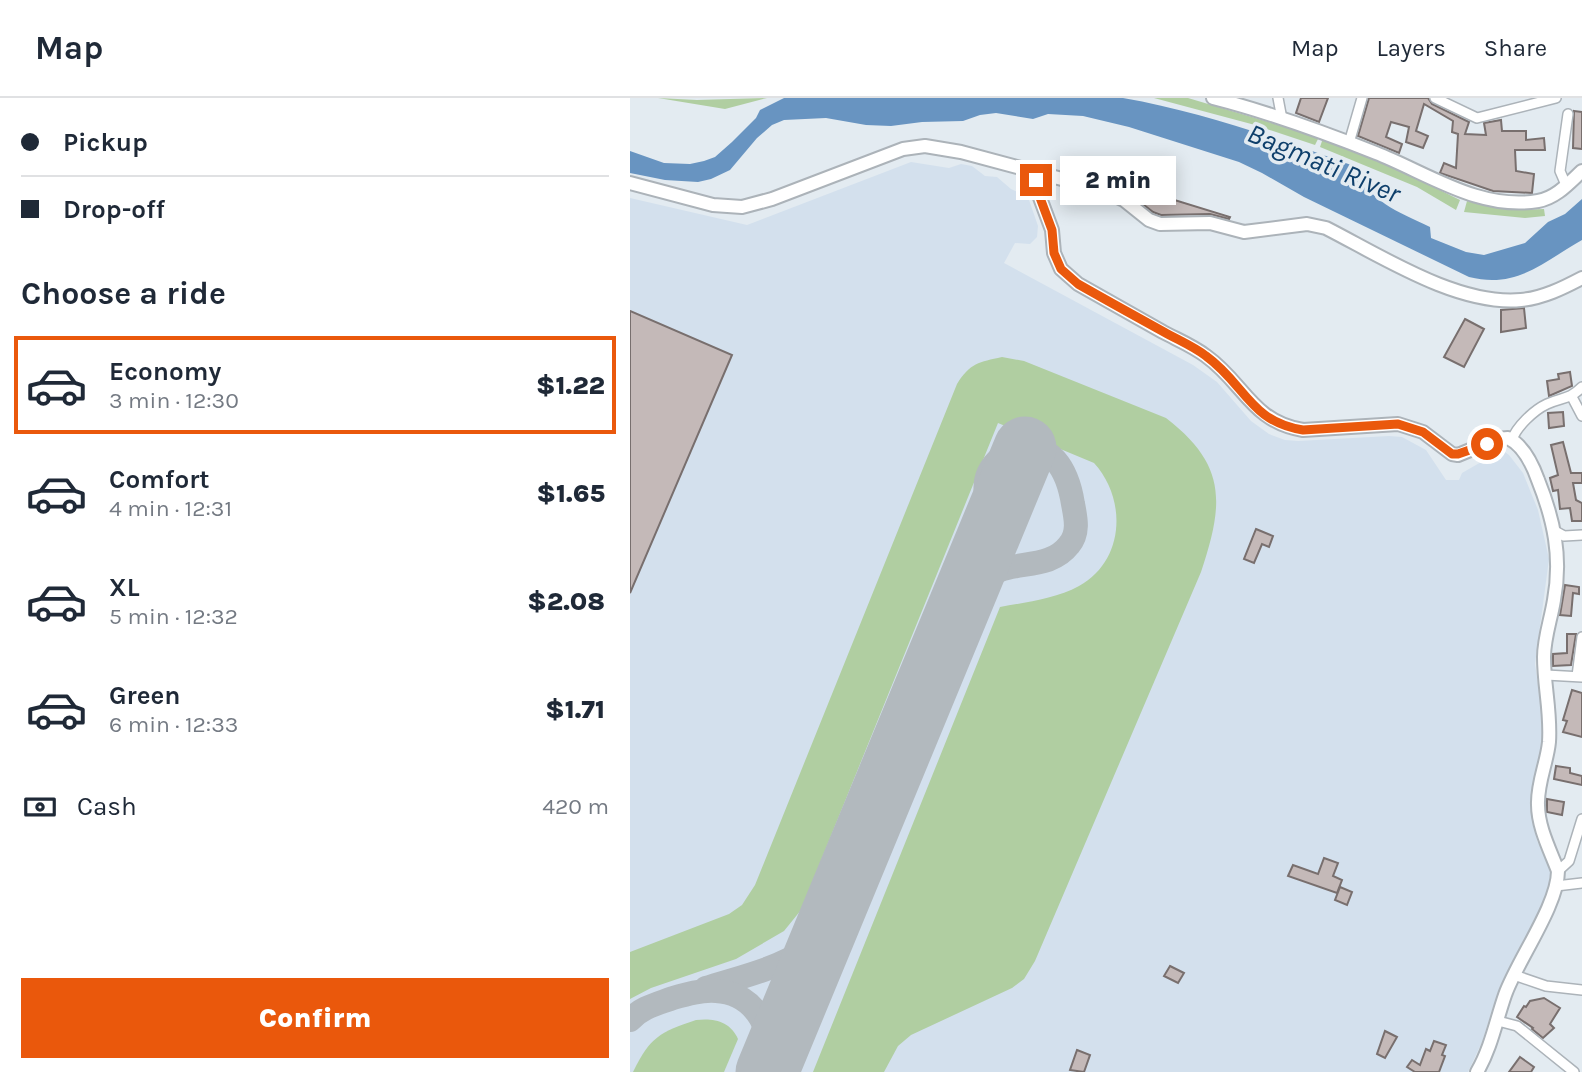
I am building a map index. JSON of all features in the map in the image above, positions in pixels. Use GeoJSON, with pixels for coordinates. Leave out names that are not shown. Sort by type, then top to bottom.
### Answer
{"type":"FeatureCollection","features":[{"type":"Feature","properties":{"kind":"main road"},"geometry":{"type":"LineString","coordinates":[[1213,98],[1349,143],[1455,189],[1480,197],[1517,202],[1539,201],[1556,195],[1582,171]]}},
{"type":"Feature","properties":{"kind":"main road"},"geometry":{"type":"LineString","coordinates":[[630,183],[713,205],[742,207],[772,199],[903,149],[925,146],[961,152],[1113,194],[1149,220],[1160,224],[1210,223],[1244,232],[1307,224],[1326,228],[1436,283],[1474,296],[1524,300],[1544,296],[1582,278]]}},
{"type":"Feature","properties":{"kind":"main road"},"geometry":{"type":"LineString","coordinates":[[1042,173],[1036,180],[1036,187],[1052,230],[1054,253],[1061,269],[1078,284],[1205,355],[1229,375],[1261,414],[1274,422],[1303,430],[1398,424],[1423,432],[1452,454],[1497,439],[1512,440],[1522,450],[1535,472],[1555,531],[1558,558],[1554,599],[1545,643],[1550,716],[1549,744],[1538,793],[1539,819],[1558,871],[1556,886],[1505,995],[1498,1021],[1477,1072]]}},
{"type":"Feature","properties":{"kind":"street"},"geometry":{"type":"LineString","coordinates":[[1278,98],[1282,119]]}},
{"type":"Feature","properties":{"kind":"street"},"geometry":{"type":"LineString","coordinates":[[1349,143],[1362,98]]}},
{"type":"Feature","properties":{"kind":"street"},"geometry":{"type":"LineString","coordinates":[[1435,98],[1478,118],[1556,98]]}},
{"type":"Feature","properties":{"kind":"street"},"geometry":{"type":"LineString","coordinates":[[1566,185],[1560,171],[1568,114]]}},
{"type":"Feature","properties":{"kind":"street"},"geometry":{"type":"LineString","coordinates":[[1512,440],[1515,430],[1546,405],[1572,397],[1582,387]]}},
{"type":"Feature","properties":{"kind":"street"},"geometry":{"type":"LineString","coordinates":[[1572,397],[1582,416]]}},
{"type":"Feature","properties":{"kind":"street"},"geometry":{"type":"LineString","coordinates":[[1555,531],[1564,536],[1582,535]]}},
{"type":"Feature","properties":{"kind":"street"},"geometry":{"type":"LineString","coordinates":[[1546,675],[1580,676],[1582,637]]}},
{"type":"Feature","properties":{"kind":"street"},"geometry":{"type":"LineString","coordinates":[[1558,871],[1569,861],[1582,819]]}},
{"type":"Feature","properties":{"kind":"street"},"geometry":{"type":"LineString","coordinates":[[1556,886],[1582,883]]}},
{"type":"Feature","properties":{"kind":"street"},"geometry":{"type":"LineString","coordinates":[[1514,975],[1546,986],[1582,990]]}},
{"type":"Feature","properties":{"kind":"street"},"geometry":{"type":"LineString","coordinates":[[1498,1021],[1517,1026],[1574,1072]]}},
{"type":"Feature","properties":{"kind":"shaded area"},"geometry":{"type":"Polygon","coordinates":[[[911,162],[949,168],[961,164],[972,166],[985,176],[997,177],[1011,189],[1028,197],[1038,226],[1037,237],[1030,244],[1015,243],[1004,263],[1193,365],[1217,382],[1251,421],[1269,434],[1298,441],[1402,437],[1426,450],[1446,480],[1459,480],[1462,473],[1502,450],[1523,473],[1538,510],[1549,559],[1535,664],[1544,741],[1532,806],[1537,841],[1550,862],[1552,874],[1547,896],[1496,1007],[1493,1007],[1482,1042],[1468,1072],[630,1072],[630,198],[747,225],[911,162]]]}},
{"type":"Feature","properties":{"kind":"green space"},"geometry":{"type":"Polygon","coordinates":[[[658,98],[697,100],[767,98],[725,109],[658,98]]]}},
{"type":"Feature","properties":{"kind":"green space"},"geometry":{"type":"Polygon","coordinates":[[[1154,98],[1188,98],[1319,137],[1315,145],[1255,125],[1154,98]]]}},
{"type":"Feature","properties":{"kind":"green space"},"geometry":{"type":"Polygon","coordinates":[[[1323,138],[1391,166],[1460,200],[1456,210],[1417,187],[1320,147],[1323,138]]]}},
{"type":"Feature","properties":{"kind":"green space"},"geometry":{"type":"Polygon","coordinates":[[[1467,201],[1512,210],[1544,209],[1545,216],[1525,218],[1464,212],[1467,201]]]}},
{"type":"Feature","properties":{"kind":"green space"},"geometry":{"type":"Polygon","coordinates":[[[1002,357],[1024,361],[1166,418],[1186,435],[1210,469],[1216,505],[1214,525],[1201,572],[1035,961],[1024,979],[1012,988],[911,1035],[898,1046],[884,1072],[813,1072],[1000,607],[1051,597],[1079,586],[1094,575],[1113,546],[1116,511],[1105,478],[1094,463],[998,423],[801,910],[784,931],[736,959],[651,988],[630,999],[630,952],[729,914],[742,905],[755,885],[957,384],[976,364],[1002,357]]]}},
{"type":"Feature","properties":{"kind":"green space"},"geometry":{"type":"Polygon","coordinates":[[[696,1020],[721,1022],[735,1033],[738,1039],[724,1072],[633,1072],[657,1037],[696,1020]]]}},
{"type":"Feature","properties":{"kind":"water","name":"Bagmati River"},"geometry":{"type":"Polygon","coordinates":[[[784,98],[1123,98],[1269,136],[1354,166],[1368,188],[1385,204],[1430,227],[1431,238],[1466,252],[1484,255],[1525,243],[1548,222],[1565,214],[1582,199],[1582,240],[1542,265],[1516,276],[1486,280],[1469,277],[1304,197],[1239,162],[1129,127],[1083,116],[1048,114],[1033,119],[996,113],[963,121],[891,126],[826,118],[784,120],[772,125],[757,138],[730,170],[711,179],[698,182],[665,180],[630,173],[630,151],[664,163],[690,164],[715,157],[756,118],[760,110],[784,98]]]}},
{"type":"Feature","properties":{"kind":"building"},"geometry":{"type":"Polygon","coordinates":[[[1301,98],[1328,98],[1319,122],[1296,113],[1301,98]]]}},
{"type":"Feature","properties":{"kind":"building"},"geometry":{"type":"Polygon","coordinates":[[[1369,98],[1428,98],[1432,104],[1469,122],[1465,134],[1486,135],[1484,123],[1501,120],[1502,131],[1526,131],[1526,140],[1544,138],[1545,150],[1515,150],[1516,171],[1534,174],[1532,193],[1493,191],[1440,173],[1444,163],[1456,168],[1458,134],[1452,132],[1453,121],[1424,104],[1416,131],[1428,136],[1423,148],[1406,142],[1409,127],[1391,122],[1386,137],[1402,144],[1399,153],[1358,136],[1369,98]]]}},
{"type":"Feature","properties":{"kind":"building"},"geometry":{"type":"Polygon","coordinates":[[[1574,111],[1582,112],[1582,149],[1573,148],[1574,111]]]}},
{"type":"Feature","properties":{"kind":"building"},"geometry":{"type":"Polygon","coordinates":[[[1142,190],[1230,217],[1229,219],[1210,214],[1161,215],[1139,201],[1142,190]]]}},
{"type":"Feature","properties":{"kind":"building"},"geometry":{"type":"Polygon","coordinates":[[[1524,308],[1526,328],[1501,332],[1501,310],[1524,308]]]}},
{"type":"Feature","properties":{"kind":"building"},"geometry":{"type":"Polygon","coordinates":[[[630,311],[732,355],[630,593],[630,311]]]}},
{"type":"Feature","properties":{"kind":"building"},"geometry":{"type":"Polygon","coordinates":[[[1465,319],[1484,329],[1464,367],[1444,357],[1465,319]]]}},
{"type":"Feature","properties":{"kind":"building"},"geometry":{"type":"Polygon","coordinates":[[[1570,372],[1572,386],[1549,396],[1547,381],[1559,379],[1558,374],[1570,372]]]}},
{"type":"Feature","properties":{"kind":"building"},"geometry":{"type":"Polygon","coordinates":[[[1563,412],[1564,426],[1549,428],[1548,413],[1563,412]]]}},
{"type":"Feature","properties":{"kind":"building"},"geometry":{"type":"Polygon","coordinates":[[[1563,442],[1571,473],[1582,473],[1582,483],[1573,483],[1576,500],[1582,503],[1582,521],[1572,521],[1570,508],[1560,509],[1558,490],[1553,491],[1550,478],[1558,475],[1551,445],[1563,442]]]}},
{"type":"Feature","properties":{"kind":"building"},"geometry":{"type":"Polygon","coordinates":[[[1256,529],[1273,536],[1269,547],[1262,544],[1254,563],[1244,559],[1256,529]]]}},
{"type":"Feature","properties":{"kind":"building"},"geometry":{"type":"Polygon","coordinates":[[[1565,585],[1579,587],[1579,594],[1573,593],[1571,616],[1560,615],[1565,585]]]}},
{"type":"Feature","properties":{"kind":"building"},"geometry":{"type":"Polygon","coordinates":[[[1567,634],[1576,634],[1571,665],[1553,666],[1553,654],[1567,653],[1567,634]]]}},
{"type":"Feature","properties":{"kind":"building"},"geometry":{"type":"Polygon","coordinates":[[[1572,690],[1582,693],[1582,737],[1563,732],[1567,721],[1563,720],[1572,690]]]}},
{"type":"Feature","properties":{"kind":"building"},"geometry":{"type":"Polygon","coordinates":[[[1556,766],[1570,768],[1570,773],[1582,776],[1582,785],[1554,779],[1556,766]]]}},
{"type":"Feature","properties":{"kind":"building"},"geometry":{"type":"Polygon","coordinates":[[[1547,799],[1564,802],[1562,815],[1547,812],[1547,799]]]}},
{"type":"Feature","properties":{"kind":"building"},"geometry":{"type":"Polygon","coordinates":[[[1324,858],[1338,863],[1333,876],[1342,880],[1337,893],[1288,876],[1293,865],[1318,874],[1324,858]]]}},
{"type":"Feature","properties":{"kind":"building"},"geometry":{"type":"Polygon","coordinates":[[[1340,887],[1352,892],[1347,905],[1335,900],[1340,887]]]}},
{"type":"Feature","properties":{"kind":"building"},"geometry":{"type":"Polygon","coordinates":[[[1170,966],[1184,973],[1178,983],[1164,976],[1170,966]]]}},
{"type":"Feature","properties":{"kind":"building"},"geometry":{"type":"Polygon","coordinates":[[[1544,998],[1560,1008],[1550,1024],[1554,1028],[1543,1038],[1517,1017],[1530,1001],[1544,998]]]}},
{"type":"Feature","properties":{"kind":"building"},"geometry":{"type":"Polygon","coordinates":[[[1385,1031],[1397,1037],[1385,1058],[1377,1054],[1385,1031]]]}},
{"type":"Feature","properties":{"kind":"building"},"geometry":{"type":"Polygon","coordinates":[[[1434,1041],[1446,1045],[1439,1072],[1415,1072],[1407,1067],[1412,1060],[1420,1065],[1426,1049],[1430,1051],[1434,1041]]]}},
{"type":"Feature","properties":{"kind":"building"},"geometry":{"type":"Polygon","coordinates":[[[1077,1050],[1090,1055],[1084,1072],[1070,1070],[1077,1050]]]}},
{"type":"Feature","properties":{"kind":"building"},"geometry":{"type":"Polygon","coordinates":[[[1520,1057],[1534,1067],[1531,1072],[1509,1072],[1520,1057]]]}},
{"type":"Feature","properties":{"kind":"taxiway"},"geometry":{"type":"LineString","coordinates":[[965,595],[995,572],[1054,557],[1072,540],[1076,526],[1071,492],[1062,469],[1047,453],[1026,448],[1008,454],[991,469],[985,486],[988,514],[985,546]]}},
{"type":"Feature","properties":{"kind":"taxiway"},"geometry":{"type":"LineString","coordinates":[[706,988],[765,970],[795,956],[817,939],[833,910]]}},
{"type":"Feature","properties":{"kind":"taxiway"},"geometry":{"type":"LineString","coordinates":[[630,1020],[650,1006],[684,995],[710,991],[730,993],[753,1007],[766,1030],[770,1056],[768,1070]]}},
{"type":"Feature","properties":{"kind":"runway"},"geometry":{"type":"LineString","coordinates":[[767,1072],[1025,448]]}},
{"type":"Feature","properties":{"kind":"route"},"geometry":{"type":"LineString","coordinates":[[1036,180],[1036,187],[1052,230],[1054,253],[1061,269],[1078,284],[1205,355],[1229,375],[1261,414],[1274,422],[1303,430],[1398,424],[1423,432],[1452,454],[1487,444]]}}]}
